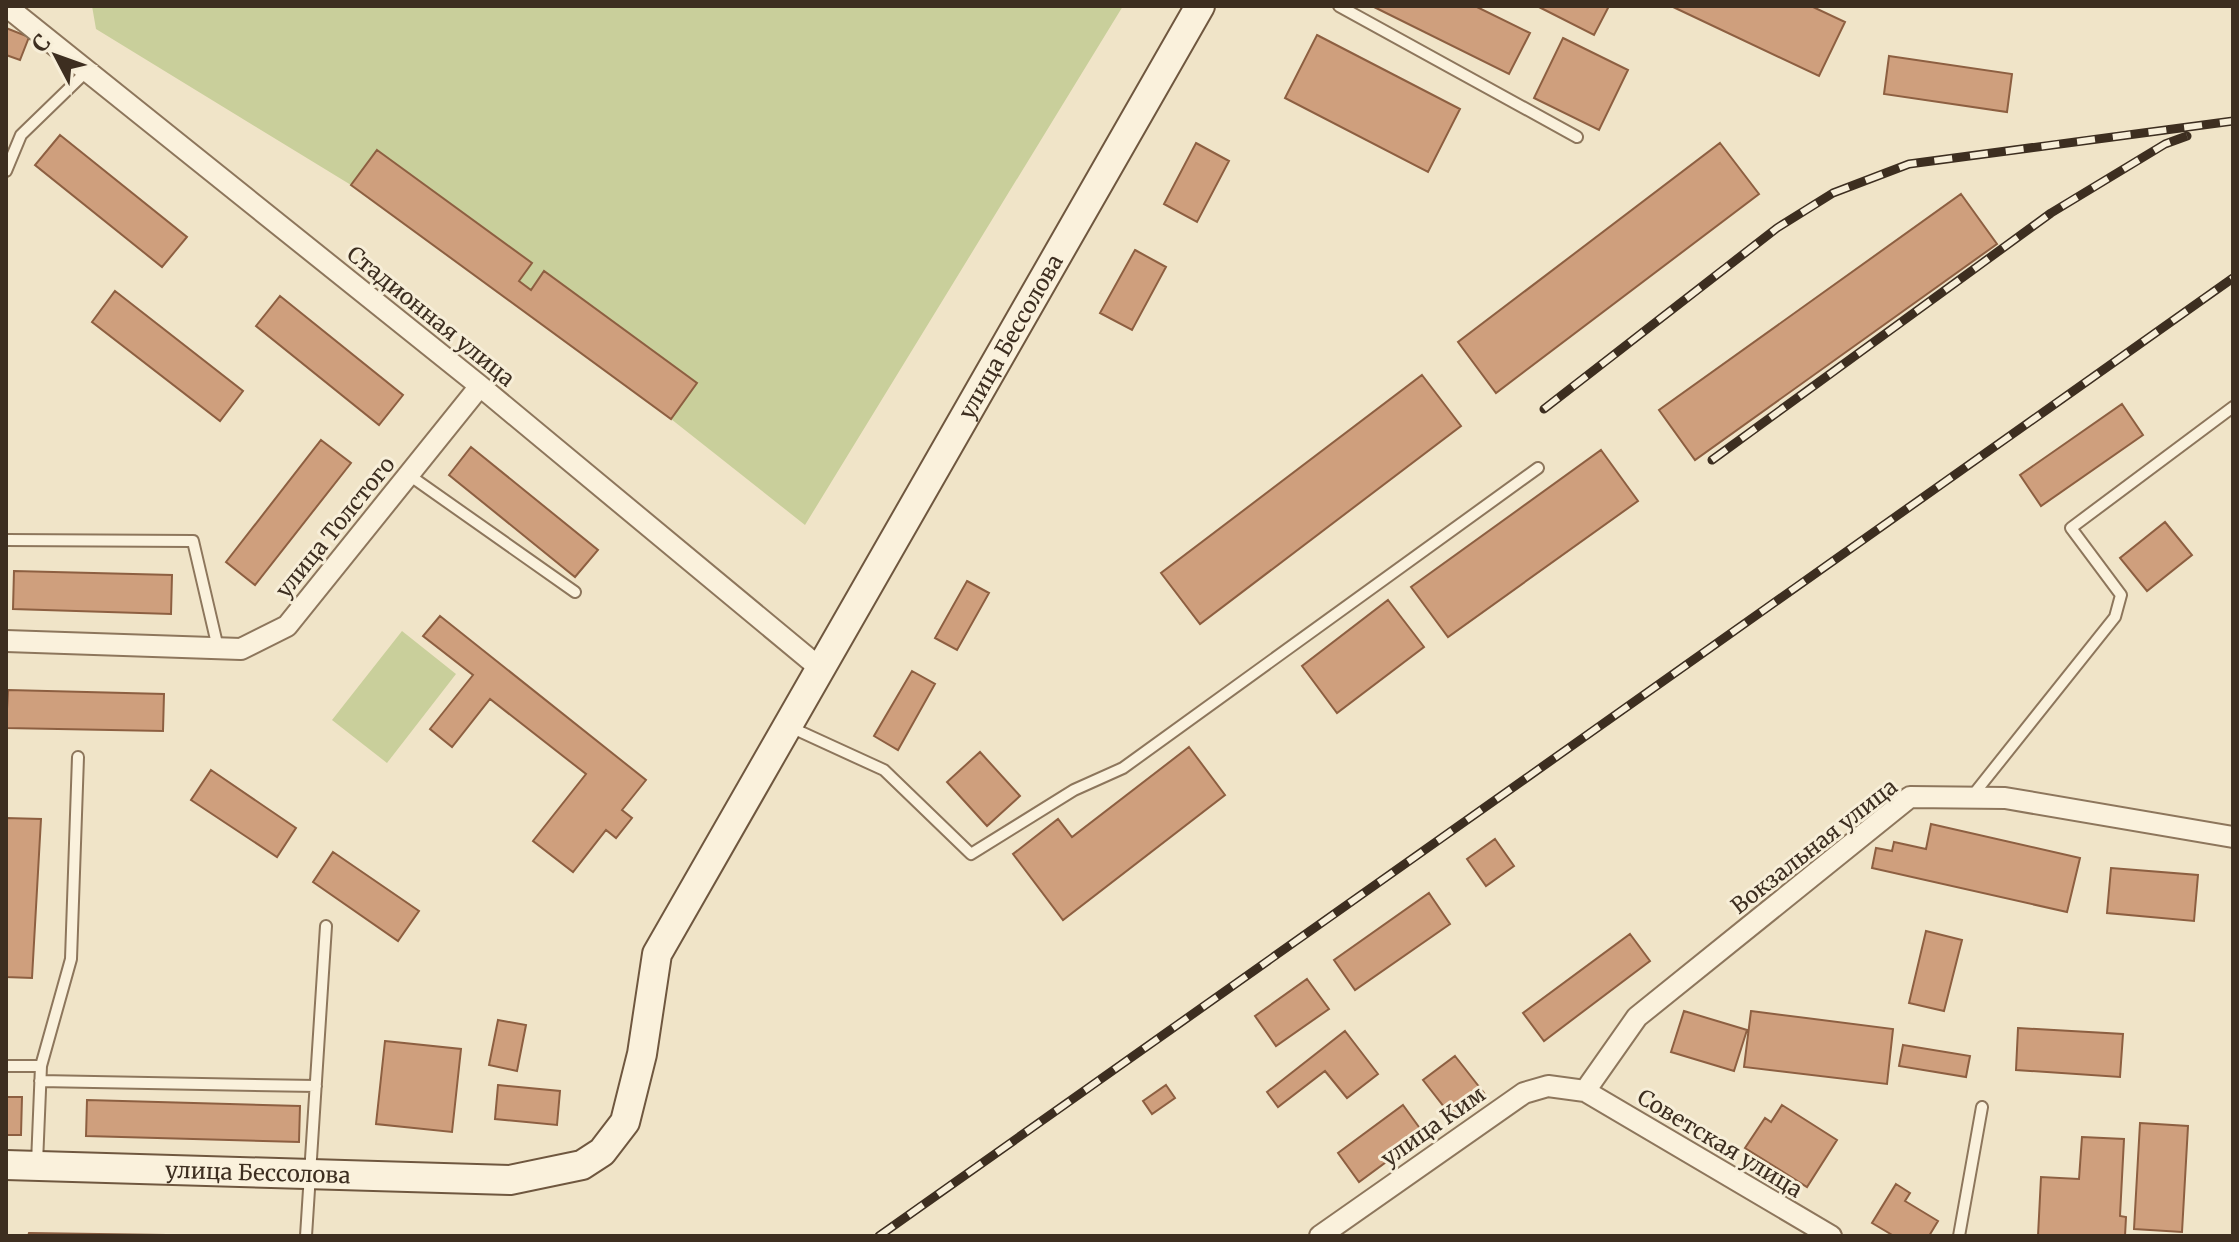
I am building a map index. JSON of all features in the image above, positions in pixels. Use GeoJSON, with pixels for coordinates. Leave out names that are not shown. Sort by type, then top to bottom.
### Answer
{"type":"FeatureCollection","features":[{"type":"Feature","properties":{"kind":"main road","name":"улица Бессолова"},"geometry":{"type":"LineString","coordinates":[[6,1165],[510,1180],[582,1165],[602,1152],[625,1122],[642,1054],[644,1020],[657,954],[1200,6]]}},
{"type":"Feature","properties":{"kind":"street","name":"Стадионная улица"},"geometry":{"type":"LineString","coordinates":[[6,6],[480,386],[821,669]]}},
{"type":"Feature","properties":{"kind":"street","name":"улица Толстого"},"geometry":{"type":"LineString","coordinates":[[6,641],[241,649],[287,626],[480,386]]}},
{"type":"Feature","properties":{"kind":"street","name":"Вокзальная улица"},"geometry":{"type":"LineString","coordinates":[[1585,1091],[1637,1017],[1910,797],[1973,795],[2233,837]]}},
{"type":"Feature","properties":{"kind":"street","name":"улица Ким"},"geometry":{"type":"LineString","coordinates":[[1320,1236],[1524,1093],[1565,1085],[1585,1091]]}},
{"type":"Feature","properties":{"kind":"street","name":"Советская улица"},"geometry":{"type":"LineString","coordinates":[[1585,1091],[1831,1236]]}},
{"type":"Feature","properties":{"kind":"lane"},"geometry":{"type":"LineString","coordinates":[[1339,6],[1577,137]]}},
{"type":"Feature","properties":{"kind":"lane"},"geometry":{"type":"LineString","coordinates":[[6,171],[10,151],[21,135],[88,70]]}},
{"type":"Feature","properties":{"kind":"lane"},"geometry":{"type":"LineString","coordinates":[[1973,795],[2115,617],[2121,595],[2071,528],[2233,407]]}},
{"type":"Feature","properties":{"kind":"lane"},"geometry":{"type":"LineString","coordinates":[[788,726],[884,770],[971,854],[1074,790],[1123,768],[1538,468]]}},
{"type":"Feature","properties":{"kind":"lane"},"geometry":{"type":"LineString","coordinates":[[409,475],[575,592]]}},
{"type":"Feature","properties":{"kind":"lane"},"geometry":{"type":"LineString","coordinates":[[6,540],[193,541],[218,648]]}},
{"type":"Feature","properties":{"kind":"lane"},"geometry":{"type":"LineString","coordinates":[[37,1165],[41,1066],[71,959],[78,757]]}},
{"type":"Feature","properties":{"kind":"lane"},"geometry":{"type":"LineString","coordinates":[[306,1236],[326,926]]}},
{"type":"Feature","properties":{"kind":"lane"},"geometry":{"type":"LineString","coordinates":[[6,1066],[41,1066]]}},
{"type":"Feature","properties":{"kind":"lane"},"geometry":{"type":"LineString","coordinates":[[40,1081],[316,1086]]}},
{"type":"Feature","properties":{"kind":"lane"},"geometry":{"type":"LineString","coordinates":[[1959,1236],[1982,1107]]}},
{"type":"Feature","properties":{"kind":"green space"},"geometry":{"type":"Polygon","coordinates":[[[92,6],[1123,6],[805,525],[671,419],[351,185],[96,29],[92,6]]]}},
{"type":"Feature","properties":{"kind":"green space"},"geometry":{"type":"Polygon","coordinates":[[[402,631],[456,674],[387,763],[332,720],[402,631]]]}},
{"type":"Feature","properties":{"kind":"building"},"geometry":{"type":"Polygon","coordinates":[[[1372,6],[1475,6],[1530,33],[1509,74],[1372,6]]]}},
{"type":"Feature","properties":{"kind":"building"},"geometry":{"type":"Polygon","coordinates":[[[1537,6],[1609,6],[1594,35],[1537,6]]]}},
{"type":"Feature","properties":{"kind":"building"},"geometry":{"type":"Polygon","coordinates":[[[1671,6],[1811,6],[1845,22],[1819,76],[1671,6]]]}},
{"type":"Feature","properties":{"kind":"building"},"geometry":{"type":"Polygon","coordinates":[[[6,28],[29,37],[20,60],[6,55],[6,28]]]}},
{"type":"Feature","properties":{"kind":"building"},"geometry":{"type":"Polygon","coordinates":[[[1317,35],[1460,109],[1428,172],[1285,98],[1317,35]]]}},
{"type":"Feature","properties":{"kind":"building"},"geometry":{"type":"Polygon","coordinates":[[[1563,38],[1628,70],[1599,130],[1534,98],[1563,38]]]}},
{"type":"Feature","properties":{"kind":"building"},"geometry":{"type":"Polygon","coordinates":[[[1889,56],[2012,74],[2007,112],[1884,94],[1889,56]]]}},
{"type":"Feature","properties":{"kind":"building"},"geometry":{"type":"Polygon","coordinates":[[[60,135],[187,237],[162,267],[35,165],[60,135]]]}},
{"type":"Feature","properties":{"kind":"building"},"geometry":{"type":"Polygon","coordinates":[[[1196,143],[1229,161],[1197,222],[1164,204],[1196,143]]]}},
{"type":"Feature","properties":{"kind":"building"},"geometry":{"type":"Polygon","coordinates":[[[1720,143],[1759,194],[1496,393],[1458,342],[1720,143]]]}},
{"type":"Feature","properties":{"kind":"building"},"geometry":{"type":"Polygon","coordinates":[[[377,150],[532,263],[519,281],[531,290],[544,271],[697,383],[671,419],[351,185],[377,150]]]}},
{"type":"Feature","properties":{"kind":"building"},"geometry":{"type":"Polygon","coordinates":[[[1961,194],[1997,244],[1695,460],[1659,410],[1961,194]]]}},
{"type":"Feature","properties":{"kind":"building"},"geometry":{"type":"Polygon","coordinates":[[[1135,250],[1166,267],[1132,330],[1100,313],[1135,250]]]}},
{"type":"Feature","properties":{"kind":"building"},"geometry":{"type":"Polygon","coordinates":[[[115,291],[243,391],[220,421],[92,322],[115,291]]]}},
{"type":"Feature","properties":{"kind":"building"},"geometry":{"type":"Polygon","coordinates":[[[280,296],[403,395],[379,425],[256,326],[280,296]]]}},
{"type":"Feature","properties":{"kind":"building"},"geometry":{"type":"Polygon","coordinates":[[[1422,375],[1461,426],[1200,624],[1161,573],[1422,375]]]}},
{"type":"Feature","properties":{"kind":"building"},"geometry":{"type":"Polygon","coordinates":[[[2122,404],[2143,435],[2041,506],[2020,475],[2122,404]]]}},
{"type":"Feature","properties":{"kind":"building"},"geometry":{"type":"Polygon","coordinates":[[[321,440],[351,463],[255,585],[226,562],[321,440]]]}},
{"type":"Feature","properties":{"kind":"building"},"geometry":{"type":"Polygon","coordinates":[[[471,447],[598,550],[575,577],[449,475],[471,447]]]}},
{"type":"Feature","properties":{"kind":"building"},"geometry":{"type":"Polygon","coordinates":[[[1601,450],[1638,501],[1448,637],[1411,587],[1601,450]]]}},
{"type":"Feature","properties":{"kind":"building"},"geometry":{"type":"Polygon","coordinates":[[[2165,522],[2192,555],[2147,591],[2120,558],[2165,522]]]}},
{"type":"Feature","properties":{"kind":"building"},"geometry":{"type":"Polygon","coordinates":[[[14,571],[172,575],[171,614],[13,609],[14,571]]]}},
{"type":"Feature","properties":{"kind":"building"},"geometry":{"type":"Polygon","coordinates":[[[967,581],[989,593],[957,650],[935,638],[967,581]]]}},
{"type":"Feature","properties":{"kind":"building"},"geometry":{"type":"Polygon","coordinates":[[[1388,600],[1424,647],[1337,713],[1302,666],[1388,600]]]}},
{"type":"Feature","properties":{"kind":"building"},"geometry":{"type":"Polygon","coordinates":[[[440,616],[646,780],[622,810],[632,818],[616,838],[606,830],[573,872],[533,841],[586,774],[490,699],[452,747],[430,729],[473,675],[423,636],[440,616]]]}},
{"type":"Feature","properties":{"kind":"building"},"geometry":{"type":"Polygon","coordinates":[[[912,671],[935,684],[898,750],[874,736],[912,671]]]}},
{"type":"Feature","properties":{"kind":"building"},"geometry":{"type":"Polygon","coordinates":[[[8,690],[164,694],[163,731],[6,728],[8,690]]]}},
{"type":"Feature","properties":{"kind":"building"},"geometry":{"type":"Polygon","coordinates":[[[1189,747],[1225,795],[1063,920],[1013,854],[1058,819],[1072,837],[1189,747]]]}},
{"type":"Feature","properties":{"kind":"building"},"geometry":{"type":"Polygon","coordinates":[[[980,752],[1020,796],[987,826],[947,782],[980,752]]]}},
{"type":"Feature","properties":{"kind":"building"},"geometry":{"type":"Polygon","coordinates":[[[211,770],[296,828],[277,857],[191,800],[211,770]]]}},
{"type":"Feature","properties":{"kind":"building"},"geometry":{"type":"Polygon","coordinates":[[[6,818],[41,819],[32,978],[6,977],[6,818]]]}},
{"type":"Feature","properties":{"kind":"building"},"geometry":{"type":"Polygon","coordinates":[[[1931,824],[2080,858],[2067,912],[1872,868],[1876,848],[1892,851],[1894,842],[1926,849],[1931,824]]]}},
{"type":"Feature","properties":{"kind":"building"},"geometry":{"type":"Polygon","coordinates":[[[1495,839],[1514,866],[1486,886],[1467,859],[1495,839]]]}},
{"type":"Feature","properties":{"kind":"building"},"geometry":{"type":"Polygon","coordinates":[[[333,852],[419,911],[398,941],[313,882],[333,852]]]}},
{"type":"Feature","properties":{"kind":"building"},"geometry":{"type":"Polygon","coordinates":[[[2111,868],[2198,875],[2194,921],[2107,913],[2111,868]]]}},
{"type":"Feature","properties":{"kind":"building"},"geometry":{"type":"Polygon","coordinates":[[[1429,893],[1450,924],[1355,990],[1334,960],[1429,893]]]}},
{"type":"Feature","properties":{"kind":"building"},"geometry":{"type":"Polygon","coordinates":[[[1926,931],[1962,940],[1944,1011],[1909,1003],[1926,931]]]}},
{"type":"Feature","properties":{"kind":"building"},"geometry":{"type":"Polygon","coordinates":[[[1630,934],[1650,961],[1544,1041],[1523,1013],[1630,934]]]}},
{"type":"Feature","properties":{"kind":"building"},"geometry":{"type":"Polygon","coordinates":[[[1307,979],[1329,1009],[1276,1046],[1255,1016],[1307,979]]]}},
{"type":"Feature","properties":{"kind":"building"},"geometry":{"type":"Polygon","coordinates":[[[1684,1011],[1747,1030],[1734,1071],[1671,1052],[1684,1011]]]}},
{"type":"Feature","properties":{"kind":"building"},"geometry":{"type":"Polygon","coordinates":[[[1751,1011],[1893,1029],[1887,1084],[1744,1067],[1751,1011]]]}},
{"type":"Feature","properties":{"kind":"building"},"geometry":{"type":"Polygon","coordinates":[[[498,1020],[526,1025],[517,1071],[489,1065],[498,1020]]]}},
{"type":"Feature","properties":{"kind":"building"},"geometry":{"type":"Polygon","coordinates":[[[2018,1028],[2123,1034],[2120,1077],[2016,1070],[2018,1028]]]}},
{"type":"Feature","properties":{"kind":"building"},"geometry":{"type":"Polygon","coordinates":[[[1345,1031],[1378,1074],[1347,1098],[1325,1071],[1278,1107],[1267,1092],[1345,1031]]]}},
{"type":"Feature","properties":{"kind":"building"},"geometry":{"type":"Polygon","coordinates":[[[385,1041],[461,1049],[452,1132],[376,1124],[385,1041]]]}},
{"type":"Feature","properties":{"kind":"building"},"geometry":{"type":"Polygon","coordinates":[[[1903,1045],[1970,1056],[1966,1077],[1899,1066],[1903,1045]]]}},
{"type":"Feature","properties":{"kind":"building"},"geometry":{"type":"Polygon","coordinates":[[[1455,1056],[1484,1093],[1452,1117],[1423,1080],[1455,1056]]]}},
{"type":"Feature","properties":{"kind":"building"},"geometry":{"type":"Polygon","coordinates":[[[498,1085],[560,1091],[557,1125],[495,1119],[498,1085]]]}},
{"type":"Feature","properties":{"kind":"building"},"geometry":{"type":"Polygon","coordinates":[[[1166,1085],[1175,1098],[1152,1114],[1143,1101],[1166,1085]]]}},
{"type":"Feature","properties":{"kind":"building"},"geometry":{"type":"Polygon","coordinates":[[[6,1097],[22,1097],[21,1135],[6,1135],[6,1097]]]}},
{"type":"Feature","properties":{"kind":"building"},"geometry":{"type":"Polygon","coordinates":[[[87,1100],[300,1106],[299,1142],[86,1136],[87,1100]]]}},
{"type":"Feature","properties":{"kind":"building"},"geometry":{"type":"Polygon","coordinates":[[[1403,1105],[1424,1134],[1359,1182],[1338,1153],[1403,1105]]]}},
{"type":"Feature","properties":{"kind":"building"},"geometry":{"type":"Polygon","coordinates":[[[1782,1105],[1837,1140],[1807,1187],[1745,1148],[1765,1118],[1771,1122],[1782,1105]]]}},
{"type":"Feature","properties":{"kind":"building"},"geometry":{"type":"Polygon","coordinates":[[[2140,1123],[2188,1126],[2182,1232],[2134,1229],[2140,1123]]]}},
{"type":"Feature","properties":{"kind":"building"},"geometry":{"type":"Polygon","coordinates":[[[2082,1137],[2124,1139],[2120,1216],[2126,1217],[2125,1236],[2038,1236],[2041,1177],[2079,1179],[2082,1137]]]}},
{"type":"Feature","properties":{"kind":"building"},"geometry":{"type":"Polygon","coordinates":[[[1896,1184],[1910,1193],[1905,1201],[1938,1221],[1929,1236],[1894,1236],[1872,1223],[1896,1184]]]}},
{"type":"Feature","properties":{"kind":"building"},"geometry":{"type":"Polygon","coordinates":[[[29,1233],[236,1236],[28,1236],[29,1233]]]}},
{"type":"Feature","properties":{"kind":"railway"},"geometry":{"type":"LineString","coordinates":[[1544,409],[1777,228],[1833,193],[1909,164],[2233,121]]}},
{"type":"Feature","properties":{"kind":"railway"},"geometry":{"type":"LineString","coordinates":[[1712,460],[2051,213],[2165,144],[2187,136]]}},
{"type":"Feature","properties":{"kind":"railway"},"geometry":{"type":"LineString","coordinates":[[879,1236],[2233,278]]}}]}
